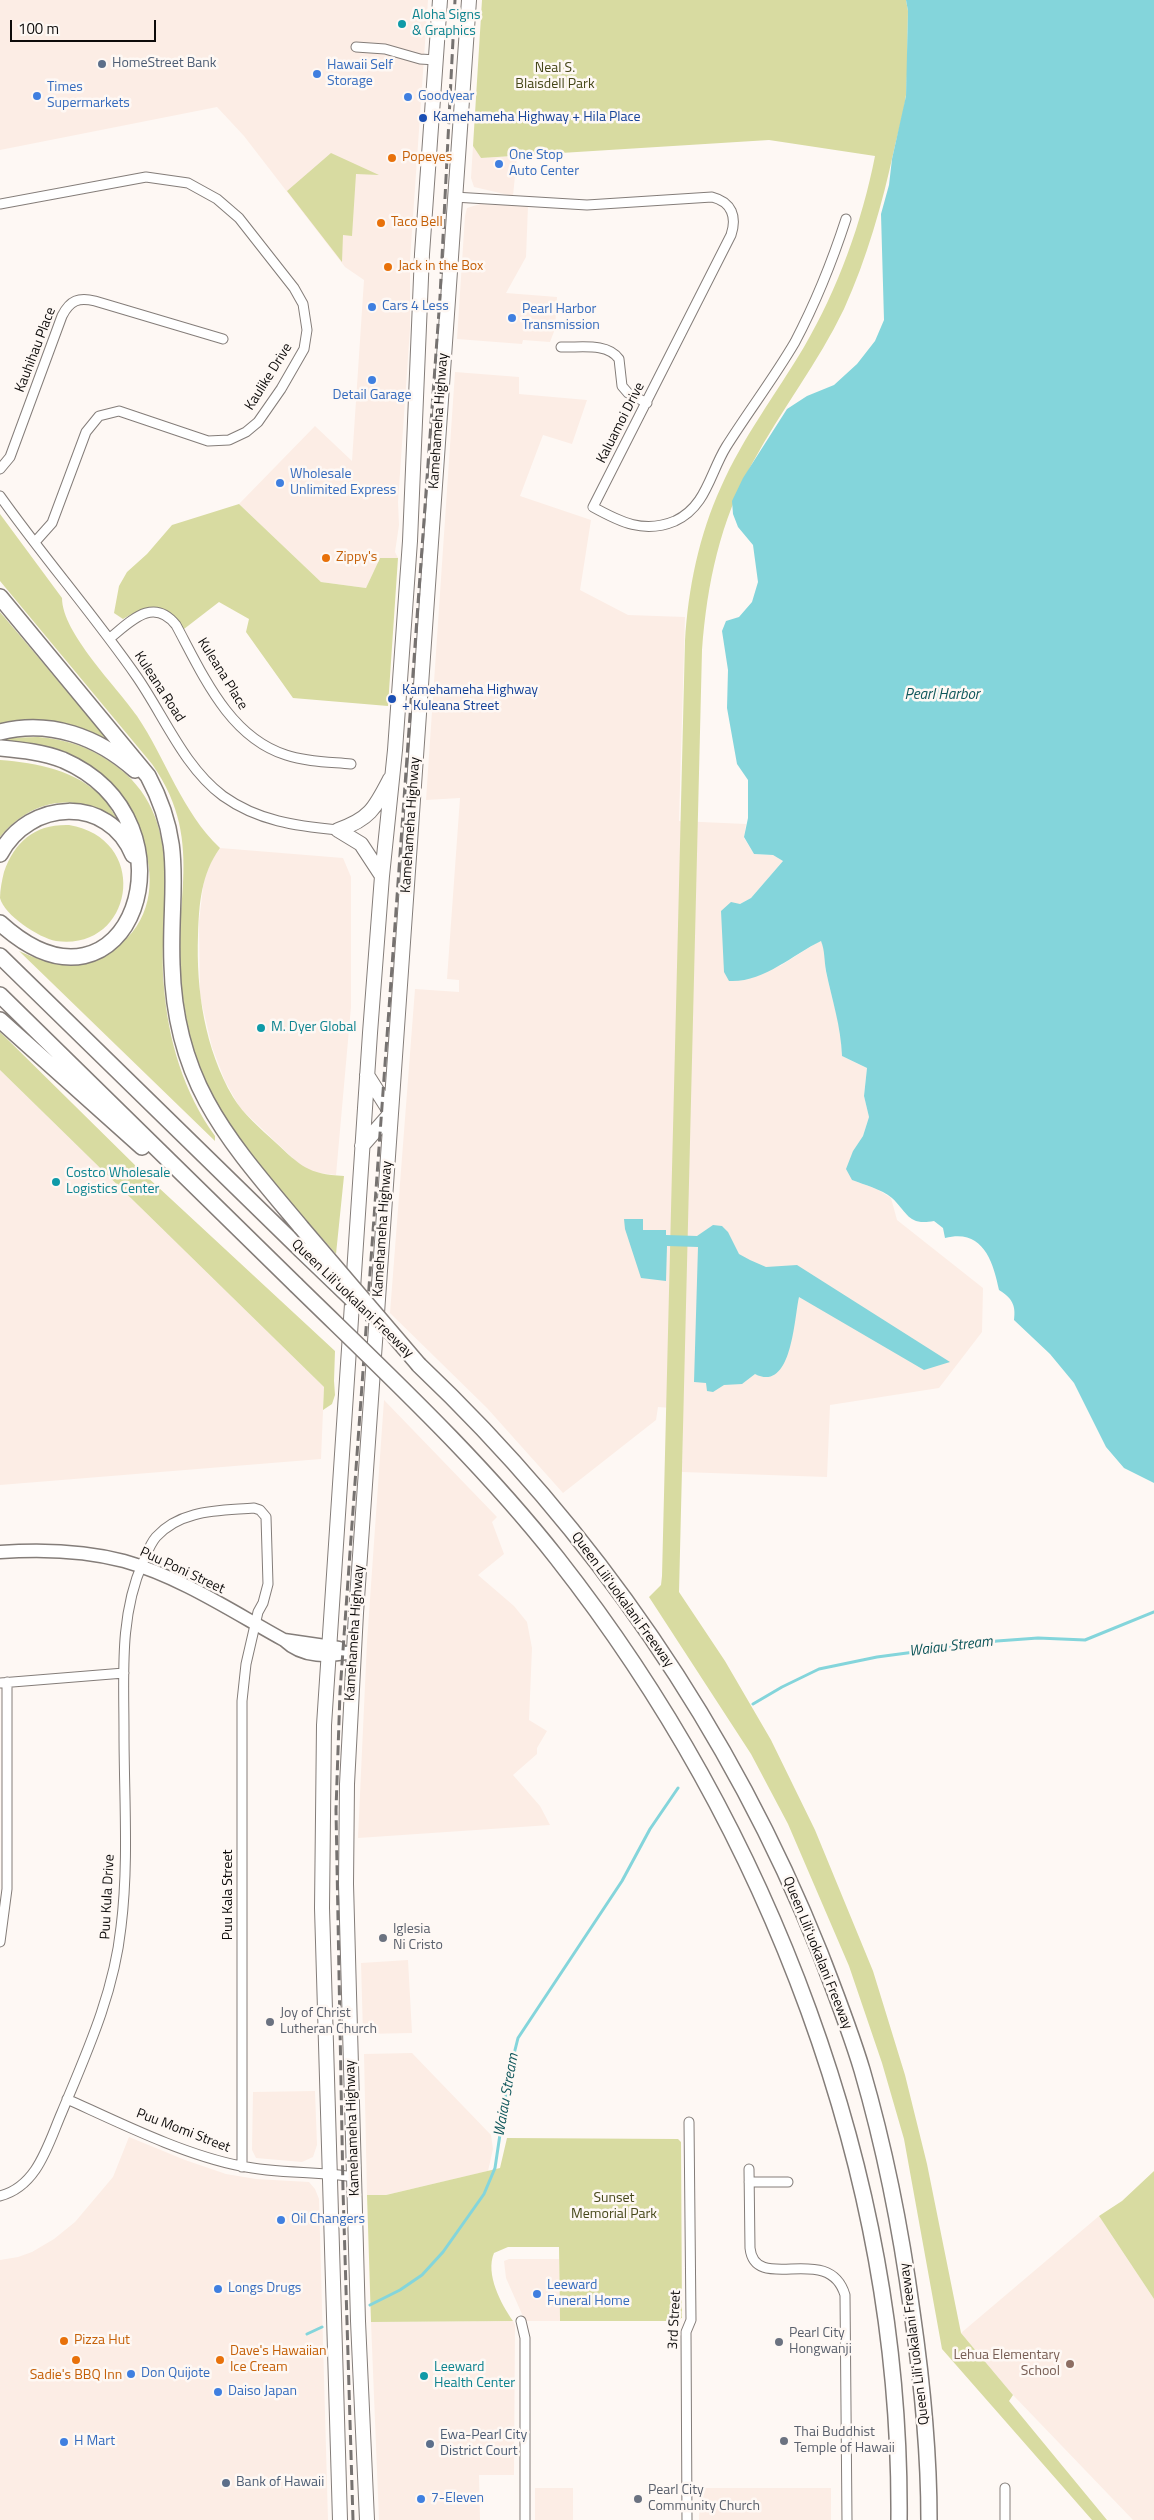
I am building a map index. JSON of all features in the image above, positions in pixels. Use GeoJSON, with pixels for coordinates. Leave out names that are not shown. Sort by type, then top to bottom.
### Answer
{"type":"FeatureCollection","features":[{"type":"Feature","properties":{"kind":"highway"},"geometry":{"type":"LineString","coordinates":[[0,596],[148,776],[160,798],[170,826],[174,854],[173,984],[178,1024],[189,1062],[204,1099],[224,1132],[419,1365]]}},
{"type":"Feature","properties":{"kind":"highway"},"geometry":{"type":"LineString","coordinates":[[0,732],[21,729],[59,730],[105,747],[138,773],[159,802],[170,826]]}},
{"type":"Feature","properties":{"kind":"highway"},"geometry":{"type":"LineString","coordinates":[[0,748],[35,752],[62,760],[82,771],[103,788],[121,810],[135,838],[138,851],[137,901],[126,927],[109,943],[88,953],[64,957],[43,953],[22,942],[0,923]]}},
{"type":"Feature","properties":{"kind":"highway"},"geometry":{"type":"LineString","coordinates":[[0,854],[10,837],[26,823],[44,814],[74,812],[99,818],[118,832],[132,851],[138,873]]}},
{"type":"Feature","properties":{"kind":"highway","name":"Queen Liliʻuokalani Freeway"},"geometry":{"type":"LineString","coordinates":[[0,956],[499,1444],[614,1584],[651,1635],[728,1760],[791,1885],[838,2000],[861,2067],[882,2144],[903,2246],[921,2377],[929,2487],[929,2520]]}},
{"type":"Feature","properties":{"kind":"highway","name":"Queen Liliʻuokalani Freeway"},"geometry":{"type":"LineString","coordinates":[[0,994],[459,1446],[557,1558],[614,1636],[688,1752],[742,1853],[769,1910],[829,2070],[861,2191],[874,2251],[891,2375],[899,2481],[899,2520]]}},
{"type":"Feature","properties":{"kind":"highway"},"geometry":{"type":"LineString","coordinates":[[0,1020],[296,1285]]}},
{"type":"Feature","properties":{"kind":"main road","name":"Kamehameha Highway"},"geometry":{"type":"LineString","coordinates":[[340,2519],[321,1872],[324,1734],[367,1074],[382,876],[393,772],[410,532],[422,254],[440,0]]}},
{"type":"Feature","properties":{"kind":"main road","name":"Kamehameha Highway"},"geometry":{"type":"LineString","coordinates":[[367,2520],[358,2320],[346,1884],[346,1796],[353,1652],[469,0]]}},
{"type":"Feature","properties":{"kind":"main road"},"geometry":{"type":"LineString","coordinates":[[338,830],[359,822],[372,811],[393,772]]}},
{"type":"Feature","properties":{"kind":"main road"},"geometry":{"type":"LineString","coordinates":[[338,830],[361,844],[382,876]]}},
{"type":"Feature","properties":{"kind":"main road"},"geometry":{"type":"LineString","coordinates":[[362,1146],[391,1112],[367,1074]]}},
{"type":"Feature","properties":{"kind":"street"},"geometry":{"type":"LineString","coordinates":[[356,47],[385,49],[420,59],[436,60]]}},
{"type":"Feature","properties":{"kind":"street","name":"Kaulike Drive"},"geometry":{"type":"LineString","coordinates":[[0,204],[146,177],[188,183],[217,199],[243,223],[294,288],[303,304],[307,320],[307,339],[296,365],[258,422],[235,438],[215,441],[198,438],[119,411],[104,414],[95,419],[86,432],[52,523],[35,542]]}},
{"type":"Feature","properties":{"kind":"street","name":"Kaluamoi Drive"},"geometry":{"type":"LineString","coordinates":[[454,197],[588,205],[712,198],[727,204],[734,219],[731,235],[593,507],[627,524],[644,527],[660,526],[676,521],[699,502],[724,450],[794,343],[833,260],[846,219]]}},
{"type":"Feature","properties":{"kind":"street","name":"Kauhihau Place"},"geometry":{"type":"LineString","coordinates":[[0,469],[10,457],[62,316],[73,302],[81,299],[95,301],[223,339]]}},
{"type":"Feature","properties":{"kind":"street"},"geometry":{"type":"LineString","coordinates":[[561,347],[611,350],[619,358],[620,381],[624,390],[647,403]]}},
{"type":"Feature","properties":{"kind":"street","name":"Kuleana Road"},"geometry":{"type":"LineString","coordinates":[[0,496],[110,638],[139,679],[190,760],[215,789],[243,808],[268,819],[301,826],[338,830]]}},
{"type":"Feature","properties":{"kind":"street","name":"Kuleana Place"},"geometry":{"type":"LineString","coordinates":[[110,638],[141,614],[154,612],[167,616],[176,625],[226,709],[247,734],[260,744],[289,756],[351,764]]}},
{"type":"Feature","properties":{"kind":"street","name":"Puu Kala Street"},"geometry":{"type":"LineString","coordinates":[[141,1567],[156,1537],[179,1520],[211,1511],[254,1508],[260,1510],[266,1517],[268,1526],[268,1584],[246,1664],[242,1701],[242,2166]]}},
{"type":"Feature","properties":{"kind":"street","name":"Puu Poni Street"},"geometry":{"type":"LineString","coordinates":[[0,1552],[45,1550],[82,1553],[141,1567],[192,1590],[256,1624],[303,1653],[329,1650],[353,1652]]}},
{"type":"Feature","properties":{"kind":"street","name":"Puu Kula Drive"},"geometry":{"type":"LineString","coordinates":[[0,2196],[18,2188],[32,2176],[67,2099],[100,2018],[120,1934],[125,1876],[124,1673],[128,1607],[141,1567]]}},
{"type":"Feature","properties":{"kind":"street"},"geometry":{"type":"LineString","coordinates":[[0,1942],[7,1889],[4,1682],[124,1673]]}},
{"type":"Feature","properties":{"kind":"street","name":"Puu Momi Street"},"geometry":{"type":"LineString","coordinates":[[67,2099],[186,2150],[242,2166],[354,2177]]}},
{"type":"Feature","properties":{"kind":"street","name":"3rd Street"},"geometry":{"type":"LineString","coordinates":[[687,2520],[686,2332],[691,2320],[689,2122]]}},
{"type":"Feature","properties":{"kind":"street"},"geometry":{"type":"LineString","coordinates":[[749,2169],[750,2248],[755,2262],[769,2269],[826,2271],[838,2280],[845,2295],[847,2520]]}},
{"type":"Feature","properties":{"kind":"street"},"geometry":{"type":"LineString","coordinates":[[749,2182],[788,2182]]}},
{"type":"Feature","properties":{"kind":"street"},"geometry":{"type":"LineString","coordinates":[[521,2321],[525,2338],[524,2520]]}},
{"type":"Feature","properties":{"kind":"street"},"geometry":{"type":"LineString","coordinates":[[1005,2488],[1005,2520]]}},
{"type":"Feature","properties":{"kind":"shaded area"},"geometry":{"type":"Polygon","coordinates":[[[0,0],[428,0],[410,260],[410,328],[398,502],[399,525],[395,552],[398,558],[380,558],[366,588],[321,582],[239,504],[315,426],[352,461],[364,280],[345,267],[244,136],[217,107],[0,150],[0,0]]]}},
{"type":"Feature","properties":{"kind":"shaded area"},"geometry":{"type":"Polygon","coordinates":[[[473,146],[481,158],[517,156],[513,196],[474,187],[471,178],[473,146]]]}},
{"type":"Feature","properties":{"kind":"shaded area"},"geometry":{"type":"Polygon","coordinates":[[[480,204],[528,206],[526,257],[506,293],[557,297],[555,329],[550,342],[523,340],[522,344],[457,339],[465,216],[467,208],[480,204]]]}},
{"type":"Feature","properties":{"kind":"shaded area"},"geometry":{"type":"Polygon","coordinates":[[[455,372],[519,377],[519,394],[587,400],[572,444],[543,435],[520,496],[591,520],[580,590],[628,615],[685,617],[679,821],[746,824],[744,838],[754,854],[773,855],[783,861],[751,898],[740,904],[780,966],[821,940],[825,951],[825,968],[841,1033],[842,1056],[867,1068],[864,1096],[869,1117],[863,1136],[853,1151],[852,1180],[877,1189],[891,1198],[897,1220],[983,1288],[982,1332],[939,1388],[830,1405],[827,1477],[682,1472],[683,1409],[658,1407],[656,1420],[563,1493],[487,1408],[390,1313],[415,989],[459,992],[459,980],[447,979],[460,798],[426,800],[455,372]]]}},
{"type":"Feature","properties":{"kind":"shaded area"},"geometry":{"type":"Polygon","coordinates":[[[220,848],[343,858],[351,877],[351,1007],[336,1175],[312,1172],[300,1165],[240,1108],[225,1081],[212,1047],[200,996],[199,922],[204,878],[220,848]]]}},
{"type":"Feature","properties":{"kind":"shaded area"},"geometry":{"type":"Polygon","coordinates":[[[0,1070],[324,1387],[321,1459],[0,1485],[0,1070]]]}},
{"type":"Feature","properties":{"kind":"shaded area"},"geometry":{"type":"Polygon","coordinates":[[[384,1400],[497,1517],[492,1522],[504,1554],[478,1575],[514,1606],[527,1622],[532,1648],[529,1720],[547,1731],[537,1748],[537,1754],[513,1775],[540,1806],[550,1825],[358,1838],[367,1642],[384,1400]]]}},
{"type":"Feature","properties":{"kind":"shaded area"},"geometry":{"type":"Polygon","coordinates":[[[408,1960],[412,2033],[363,2034],[361,1963],[408,1960]]]}},
{"type":"Feature","properties":{"kind":"shaded area"},"geometry":{"type":"Polygon","coordinates":[[[412,2053],[491,2135],[493,2149],[488,2171],[386,2195],[367,2195],[364,2054],[412,2053]]]}},
{"type":"Feature","properties":{"kind":"shaded area"},"geometry":{"type":"Polygon","coordinates":[[[315,2091],[317,2145],[313,2157],[302,2162],[256,2158],[252,2150],[253,2092],[315,2091]]]}},
{"type":"Feature","properties":{"kind":"shaded area"},"geometry":{"type":"Polygon","coordinates":[[[129,2137],[185,2160],[226,2174],[256,2179],[309,2182],[315,2189],[319,2199],[328,2520],[0,2520],[0,2260],[32,2252],[54,2239],[75,2222],[113,2177],[129,2137]]]}},
{"type":"Feature","properties":{"kind":"shaded area","name":"Lehua Elementary School"},"geometry":{"type":"Polygon","coordinates":[[[1099,2216],[1154,2299],[1154,2520],[1133,2520],[1013,2395],[961,2333],[1099,2216]]]}},
{"type":"Feature","properties":{"kind":"shaded area"},"geometry":{"type":"Polygon","coordinates":[[[509,2259],[559,2259],[560,2321],[525,2321],[506,2278],[504,2261],[509,2259]]]}},
{"type":"Feature","properties":{"kind":"shaded area"},"geometry":{"type":"Polygon","coordinates":[[[513,2321],[515,2325],[514,2475],[479,2475],[480,2520],[379,2520],[371,2322],[513,2321]]]}},
{"type":"Feature","properties":{"kind":"shaded area"},"geometry":{"type":"Polygon","coordinates":[[[535,2488],[573,2488],[573,2520],[535,2520],[535,2488]]]}},
{"type":"Feature","properties":{"kind":"shaded area"},"geometry":{"type":"Polygon","coordinates":[[[700,2488],[831,2488],[831,2520],[699,2520],[700,2488]]]}},
{"type":"Feature","properties":{"kind":"green space","name":"Neal S. Blaisdell Park"},"geometry":{"type":"Polygon","coordinates":[[[482,0],[906,0],[908,11],[905,102],[884,191],[867,251],[834,329],[764,443],[742,484],[732,507],[717,553],[707,601],[702,650],[679,1592],[725,1661],[771,1740],[815,1830],[873,1971],[905,2075],[927,2164],[961,2333],[1013,2395],[1009,2401],[1107,2520],[1092,2520],[942,2349],[904,2139],[882,2063],[849,1966],[788,1824],[751,1754],[649,1597],[661,1585],[662,1576],[685,641],[692,582],[701,543],[721,487],[739,451],[804,347],[828,302],[856,230],[875,156],[769,140],[481,158],[473,146],[482,0]]]}},
{"type":"Feature","properties":{"kind":"green space"},"geometry":{"type":"Polygon","coordinates":[[[331,153],[379,175],[356,174],[352,236],[343,235],[342,262],[287,191],[331,153]]]}},
{"type":"Feature","properties":{"kind":"green space"},"geometry":{"type":"Polygon","coordinates":[[[239,504],[321,582],[366,588],[380,558],[398,558],[388,706],[293,698],[246,632],[249,619],[219,602],[184,629],[170,614],[156,608],[141,610],[123,619],[114,613],[119,586],[127,572],[147,554],[172,525],[239,504]]]}},
{"type":"Feature","properties":{"kind":"green space"},"geometry":{"type":"Polygon","coordinates":[[[0,514],[62,598],[64,612],[80,643],[137,716],[195,818],[220,848],[205,879],[198,923],[199,977],[204,1019],[209,1039],[223,1079],[233,1097],[252,1121],[305,1167],[321,1173],[344,1176],[336,1254],[243,1146],[213,1098],[201,1072],[188,1027],[179,967],[183,851],[179,823],[169,794],[152,764],[0,581],[0,514]]]}},
{"type":"Feature","properties":{"kind":"green space"},"geometry":{"type":"Polygon","coordinates":[[[0,612],[109,741],[96,734],[69,726],[43,723],[0,724],[0,612]]]}},
{"type":"Feature","properties":{"kind":"green space"},"geometry":{"type":"Polygon","coordinates":[[[38,737],[77,745],[103,757],[136,785],[152,810],[161,837],[165,866],[163,957],[164,987],[169,1027],[186,1084],[215,1136],[215,1141],[19,951],[41,960],[64,964],[86,961],[109,952],[133,932],[146,907],[150,880],[146,851],[135,823],[120,797],[100,775],[67,754],[0,741],[2,738],[38,737]]]}},
{"type":"Feature","properties":{"kind":"green space"},"geometry":{"type":"Polygon","coordinates":[[[0,760],[42,766],[82,781],[104,799],[121,825],[106,814],[90,806],[58,803],[42,806],[27,813],[0,837],[0,760]]]}},
{"type":"Feature","properties":{"kind":"green space"},"geometry":{"type":"Polygon","coordinates":[[[57,825],[69,825],[95,834],[113,851],[122,871],[123,892],[116,913],[103,929],[82,940],[56,941],[32,931],[15,918],[3,905],[0,892],[4,872],[20,843],[36,831],[57,825]]]}},
{"type":"Feature","properties":{"kind":"green space"},"geometry":{"type":"Polygon","coordinates":[[[0,1032],[144,1174],[335,1351],[335,1395],[332,1404],[323,1410],[324,1387],[0,1070],[0,1032]]]}},
{"type":"Feature","properties":{"kind":"green space","name":"Sunset Memorial Park"},"geometry":{"type":"Polygon","coordinates":[[[507,2138],[678,2139],[681,2142],[682,2318],[672,2321],[560,2321],[559,2247],[508,2247],[494,2253],[491,2270],[499,2298],[513,2321],[371,2322],[367,2195],[386,2195],[500,2168],[507,2138]]]}},
{"type":"Feature","properties":{"kind":"green space"},"geometry":{"type":"Polygon","coordinates":[[[1154,2171],[1154,2299],[1099,2216],[1122,2201],[1154,2171]]]}},
{"type":"Feature","properties":{"kind":"water","name":"Pearl Harbor"},"geometry":{"type":"Polygon","coordinates":[[[906,0],[1154,0],[1154,1483],[1124,1468],[1106,1447],[1074,1383],[1050,1354],[1014,1320],[1014,1306],[1007,1296],[999,1290],[993,1268],[984,1249],[977,1242],[968,1238],[958,1236],[945,1238],[943,1228],[934,1221],[919,1222],[914,1220],[888,1195],[852,1180],[846,1169],[853,1151],[863,1136],[869,1117],[864,1096],[867,1068],[842,1056],[838,1024],[821,941],[754,978],[729,981],[724,972],[721,911],[731,902],[740,904],[751,898],[783,861],[773,855],[754,854],[744,837],[748,818],[748,780],[737,764],[727,708],[728,670],[722,631],[726,621],[739,617],[752,602],[758,582],[753,545],[738,527],[733,514],[732,501],[743,478],[787,409],[807,396],[834,385],[857,364],[875,341],[884,320],[881,214],[889,185],[892,159],[906,96],[908,11],[906,0]]]}},
{"type":"Feature","properties":{"kind":"water"},"geometry":{"type":"Polygon","coordinates":[[[624,1219],[643,1219],[643,1230],[666,1230],[666,1235],[697,1236],[713,1225],[722,1226],[728,1232],[739,1254],[766,1267],[797,1265],[950,1362],[924,1370],[799,1297],[789,1351],[784,1364],[777,1373],[767,1377],[755,1374],[742,1384],[724,1385],[713,1392],[707,1391],[706,1383],[694,1382],[698,1247],[667,1246],[666,1281],[641,1278],[625,1229],[624,1219]]]}},
{"type":"Feature","properties":{"kind":"waterway","name":"Waiau Stream"},"geometry":{"type":"LineString","coordinates":[[753,1704],[819,1669],[877,1657],[997,1641],[1038,1638],[1085,1640],[1154,1612]]}},
{"type":"Feature","properties":{"kind":"waterway","name":"Waiau Stream"},"geometry":{"type":"LineString","coordinates":[[370,2305],[400,2290],[422,2275],[443,2252],[484,2194],[495,2168],[509,2074],[518,2038],[622,1881],[650,1829],[678,1788]]}},
{"type":"Feature","properties":{"kind":"waterway","name":"Waiau Stream"},"geometry":{"type":"LineString","coordinates":[[307,2334],[322,2327]]}},
{"type":"Feature","properties":{"kind":"railway"},"geometry":{"type":"LineString","coordinates":[[353,2520],[343,2190],[336,1810],[340,1692],[440,297],[455,0]]}},
{"type":"Feature","properties":{"kind":"place","name":"Aloha Signs & Graphics"},"geometry":{"type":"Point","coordinates":[402,24]}},
{"type":"Feature","properties":{"kind":"place","name":"HomeStreet Bank"},"geometry":{"type":"Point","coordinates":[102,64]}},
{"type":"Feature","properties":{"kind":"place","name":"Hawaii Self Storage"},"geometry":{"type":"Point","coordinates":[317,74]}},
{"type":"Feature","properties":{"kind":"place","name":"Times Supermarkets"},"geometry":{"type":"Point","coordinates":[37,96]}},
{"type":"Feature","properties":{"kind":"place","name":"Goodyear"},"geometry":{"type":"Point","coordinates":[408,97]}},
{"type":"Feature","properties":{"kind":"place","name":"Kamehameha Highway + Hila Place"},"geometry":{"type":"Point","coordinates":[423,118]}},
{"type":"Feature","properties":{"kind":"place","name":"Popeyes"},"geometry":{"type":"Point","coordinates":[392,158]}},
{"type":"Feature","properties":{"kind":"place","name":"One Stop Auto Center"},"geometry":{"type":"Point","coordinates":[499,164]}},
{"type":"Feature","properties":{"kind":"place","name":"Taco Bell"},"geometry":{"type":"Point","coordinates":[381,223]}},
{"type":"Feature","properties":{"kind":"place","name":"Jack in the Box"},"geometry":{"type":"Point","coordinates":[388,267]}},
{"type":"Feature","properties":{"kind":"place","name":"Cars 4 Less"},"geometry":{"type":"Point","coordinates":[372,307]}},
{"type":"Feature","properties":{"kind":"place","name":"Pearl Harbor Transmission"},"geometry":{"type":"Point","coordinates":[512,318]}},
{"type":"Feature","properties":{"kind":"place","name":"Detail Garage"},"geometry":{"type":"Point","coordinates":[372,380]}},
{"type":"Feature","properties":{"kind":"place","name":"Wholesale Unlimited Express"},"geometry":{"type":"Point","coordinates":[280,483]}},
{"type":"Feature","properties":{"kind":"place","name":"Zippy's"},"geometry":{"type":"Point","coordinates":[326,558]}},
{"type":"Feature","properties":{"kind":"place","name":"Kamehameha Highway + Kuleana Street"},"geometry":{"type":"Point","coordinates":[392,699]}},
{"type":"Feature","properties":{"kind":"place","name":"M. Dyer Global"},"geometry":{"type":"Point","coordinates":[261,1028]}},
{"type":"Feature","properties":{"kind":"place","name":"Costco Wholesale Logistics Center"},"geometry":{"type":"Point","coordinates":[56,1182]}},
{"type":"Feature","properties":{"kind":"place","name":"Iglesia Ni Cristo"},"geometry":{"type":"Point","coordinates":[383,1938]}},
{"type":"Feature","properties":{"kind":"place","name":"Joy of Christ Lutheran Church"},"geometry":{"type":"Point","coordinates":[270,2022]}},
{"type":"Feature","properties":{"kind":"place","name":"Oil Changers"},"geometry":{"type":"Point","coordinates":[281,2220]}},
{"type":"Feature","properties":{"kind":"place","name":"Longs Drugs"},"geometry":{"type":"Point","coordinates":[218,2289]}},
{"type":"Feature","properties":{"kind":"place","name":"Leeward Funeral Home"},"geometry":{"type":"Point","coordinates":[537,2294]}},
{"type":"Feature","properties":{"kind":"place","name":"Pizza Hut"},"geometry":{"type":"Point","coordinates":[64,2341]}},
{"type":"Feature","properties":{"kind":"place","name":"Pearl City Hongwanji"},"geometry":{"type":"Point","coordinates":[779,2342]}},
{"type":"Feature","properties":{"kind":"place","name":"Sadie's BBQ Inn"},"geometry":{"type":"Point","coordinates":[76,2360]}},
{"type":"Feature","properties":{"kind":"place","name":"Dave's Hawaiian Ice Cream"},"geometry":{"type":"Point","coordinates":[220,2360]}},
{"type":"Feature","properties":{"kind":"place","name":"Lehua Elementary School"},"geometry":{"type":"Point","coordinates":[1070,2364]}},
{"type":"Feature","properties":{"kind":"place","name":"Don Quijote"},"geometry":{"type":"Point","coordinates":[131,2374]}},
{"type":"Feature","properties":{"kind":"place","name":"Leeward Health Center"},"geometry":{"type":"Point","coordinates":[424,2376]}},
{"type":"Feature","properties":{"kind":"place","name":"Daiso Japan"},"geometry":{"type":"Point","coordinates":[218,2392]}},
{"type":"Feature","properties":{"kind":"place","name":"Thai Buddhist Temple of Hawaii"},"geometry":{"type":"Point","coordinates":[784,2441]}},
{"type":"Feature","properties":{"kind":"place","name":"H Mart"},"geometry":{"type":"Point","coordinates":[64,2442]}},
{"type":"Feature","properties":{"kind":"place","name":"Ewa-Pearl City District Court"},"geometry":{"type":"Point","coordinates":[430,2444]}},
{"type":"Feature","properties":{"kind":"place","name":"Bank of Hawaii"},"geometry":{"type":"Point","coordinates":[226,2483]}},
{"type":"Feature","properties":{"kind":"place","name":"7-Eleven"},"geometry":{"type":"Point","coordinates":[421,2499]}},
{"type":"Feature","properties":{"kind":"place","name":"Pearl City Community Church"},"geometry":{"type":"Point","coordinates":[638,2499]}}]}
